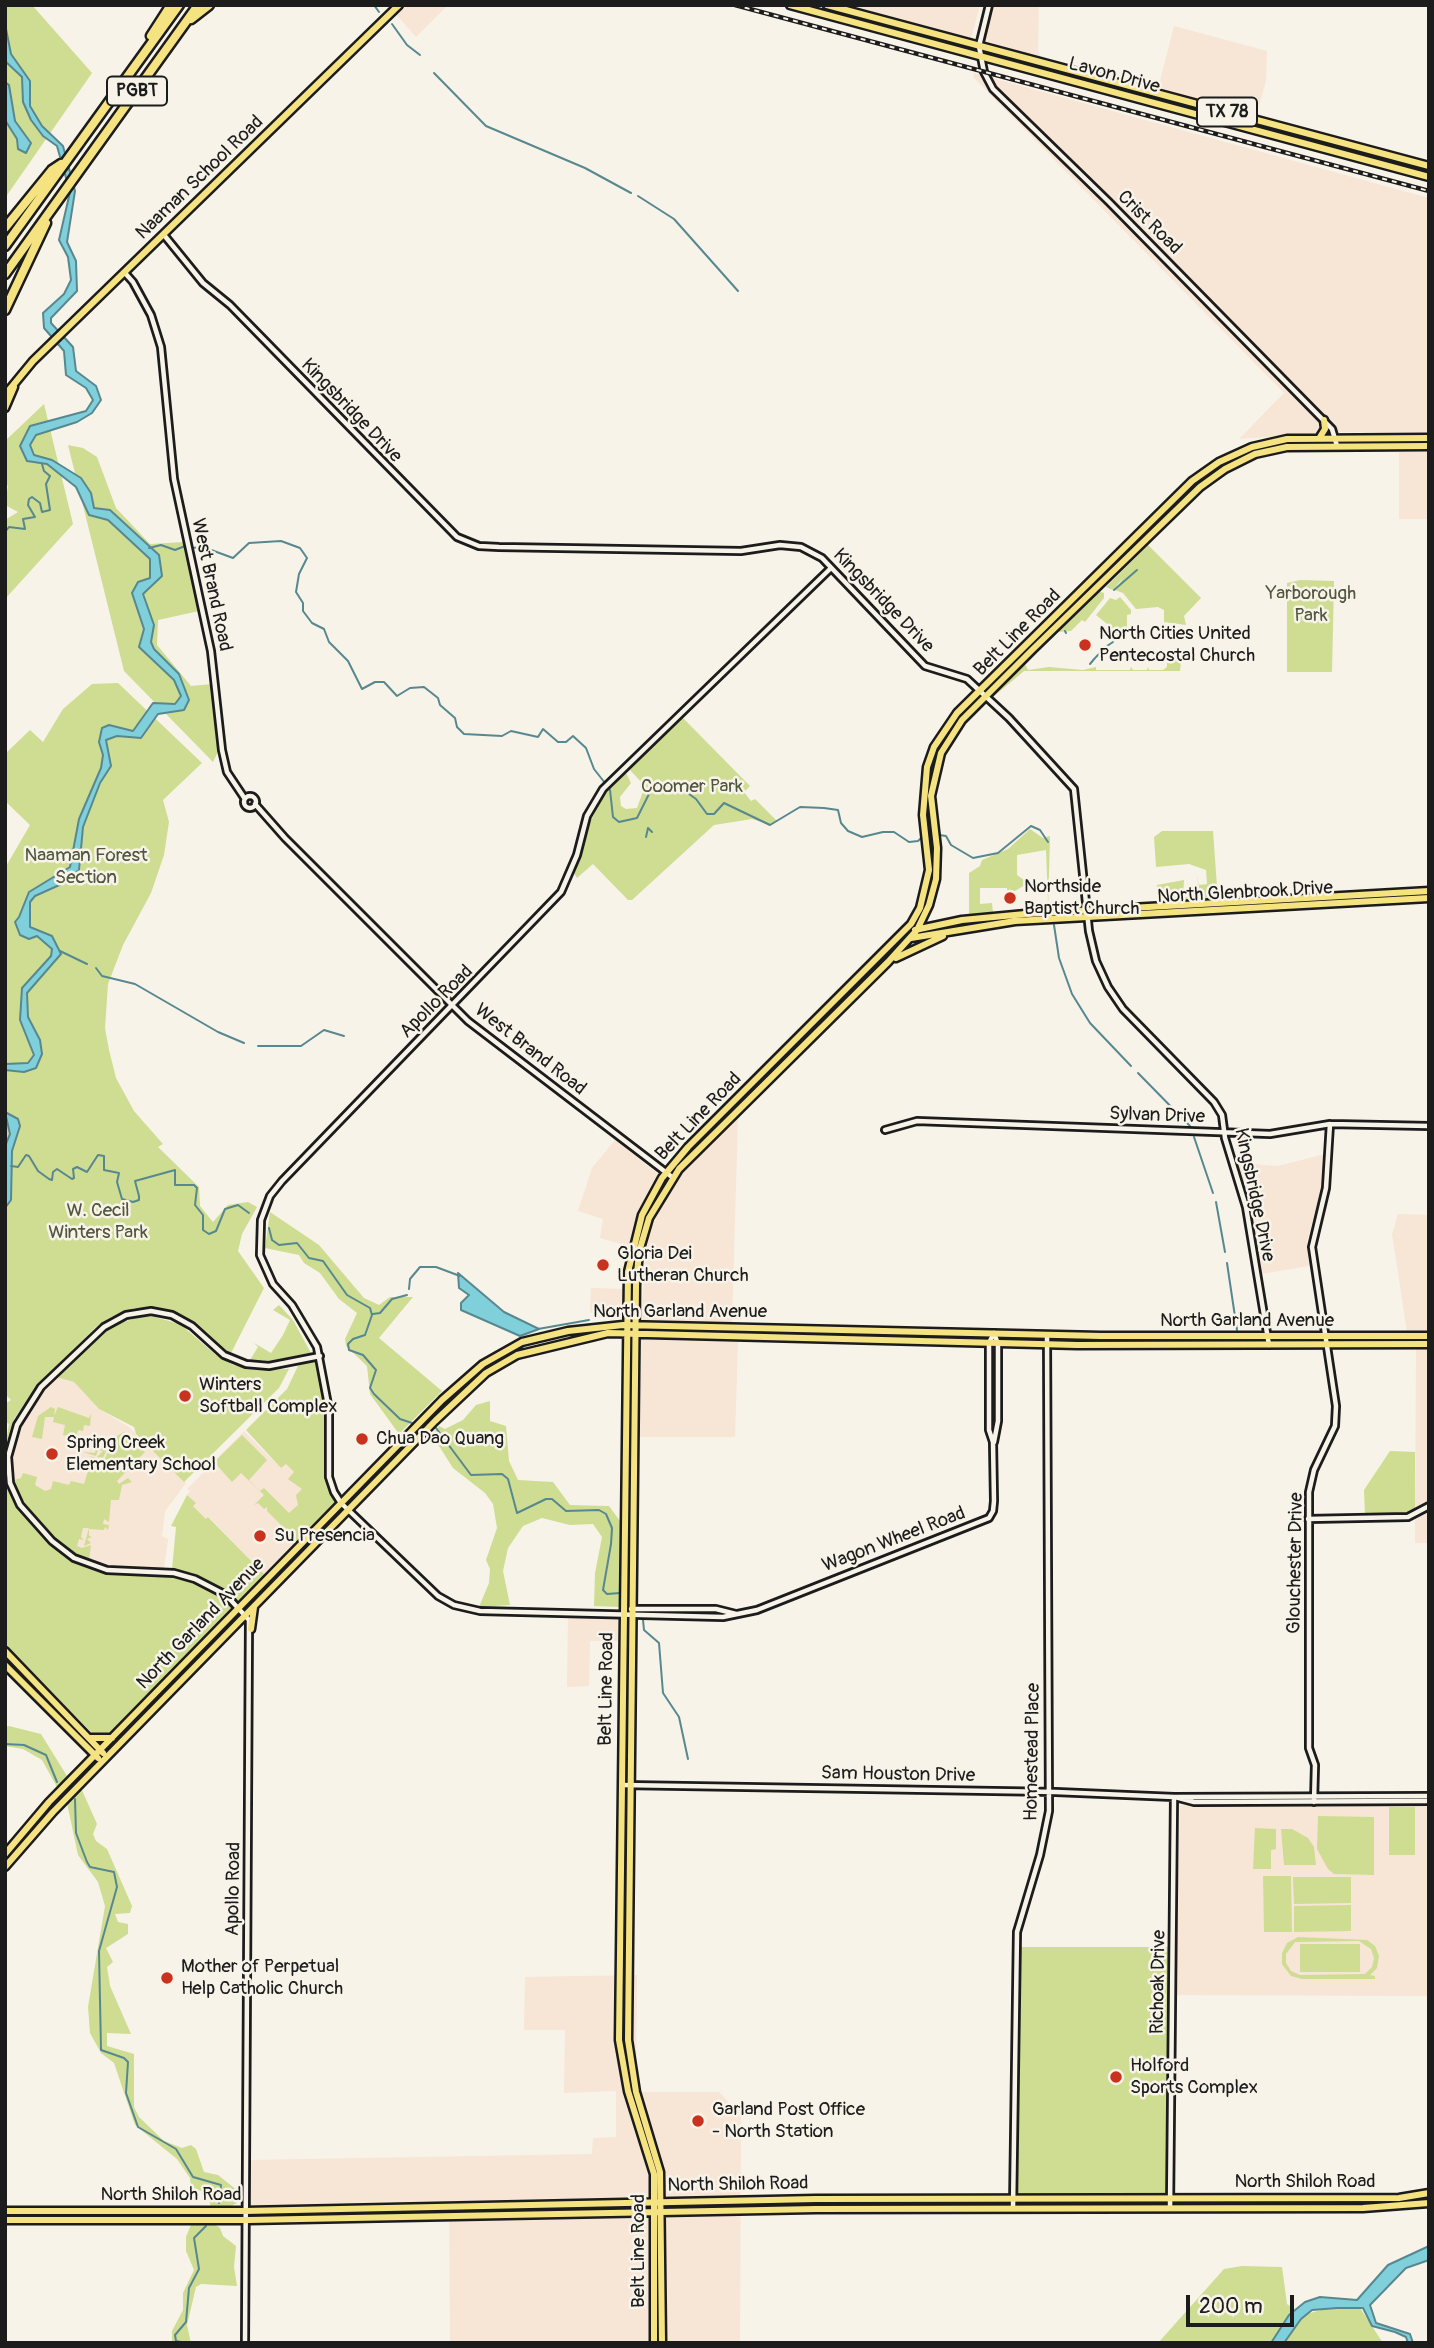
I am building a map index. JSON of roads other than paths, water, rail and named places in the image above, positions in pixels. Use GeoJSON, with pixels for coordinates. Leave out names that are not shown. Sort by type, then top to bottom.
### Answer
{"type":"FeatureCollection","features":[{"type":"Feature","properties":{"kind":"highway"},"geometry":{"type":"LineString","coordinates":[[137,64],[146,43],[171,5]]}},
{"type":"Feature","properties":{"kind":"highway","name":"PGBT"},"geometry":{"type":"LineString","coordinates":[[5,246],[179,5]]}},
{"type":"Feature","properties":{"kind":"highway","name":"PGBT"},"geometry":{"type":"LineString","coordinates":[[5,274],[198,5]]}},
{"type":"Feature","properties":{"kind":"highway"},"geometry":{"type":"LineString","coordinates":[[186,23],[209,5]]}},
{"type":"Feature","properties":{"kind":"highway"},"geometry":{"type":"LineString","coordinates":[[5,228],[52,170],[66,160]]}},
{"type":"Feature","properties":{"kind":"highway"},"geometry":{"type":"LineString","coordinates":[[5,310],[51,211]]}},
{"type":"Feature","properties":{"kind":"main road","name":"Naaman School Road"},"geometry":{"type":"LineString","coordinates":[[22,373],[399,5]]}},
{"type":"Feature","properties":{"kind":"main road","name":"Lavon Drive"},"geometry":{"type":"LineString","coordinates":[[790,5],[1429,177]]}},
{"type":"Feature","properties":{"kind":"main road","name":"Lavon Drive"},"geometry":{"type":"LineString","coordinates":[[827,5],[1429,166]]}},
{"type":"Feature","properties":{"kind":"main road"},"geometry":{"type":"LineString","coordinates":[[1213,118],[1215,109]]}},
{"type":"Feature","properties":{"kind":"main road"},"geometry":{"type":"LineString","coordinates":[[5,395],[22,373]]}},
{"type":"Feature","properties":{"kind":"main road"},"geometry":{"type":"LineString","coordinates":[[5,408],[22,373]]}},
{"type":"Feature","properties":{"kind":"main road"},"geometry":{"type":"LineString","coordinates":[[1320,437],[1325,429],[1324,420]]}},
{"type":"Feature","properties":{"kind":"main road","name":"Belt Line Road"},"geometry":{"type":"LineString","coordinates":[[1050,628],[1192,481],[1219,462],[1269,442],[1320,437],[1429,438]]}},
{"type":"Feature","properties":{"kind":"main road"},"geometry":{"type":"LineString","coordinates":[[1405,438],[1406,446]]}},
{"type":"Feature","properties":{"kind":"main road","name":"Belt Line Road"},"geometry":{"type":"LineString","coordinates":[[632,1329],[628,1272],[635,1235],[642,1215],[669,1175],[712,1124],[905,932],[920,908],[929,870],[923,806],[929,759],[949,723],[984,693],[1200,487],[1225,469],[1271,450],[1338,446],[1429,446]]}},
{"type":"Feature","properties":{"kind":"main road","name":"Belt Line Road"},"geometry":{"type":"LineString","coordinates":[[654,2343],[658,2315],[660,2172],[636,2092],[628,2040],[630,1785],[624,1612],[629,1487],[634,1453],[631,1399],[632,1329],[643,1237],[669,1175],[718,1130],[917,930],[924,917],[936,870],[937,848],[930,806],[936,766],[955,729],[984,693]]}},
{"type":"Feature","properties":{"kind":"main road","name":"North Glenbrook Drive"},"geometry":{"type":"LineString","coordinates":[[897,940],[1002,922],[1088,914],[1429,891]]}},
{"type":"Feature","properties":{"kind":"main road","name":"North Glenbrook Drive"},"geometry":{"type":"LineString","coordinates":[[905,932],[962,920],[1429,898]]}},
{"type":"Feature","properties":{"kind":"main road"},"geometry":{"type":"LineString","coordinates":[[924,917],[928,925],[933,927]]}},
{"type":"Feature","properties":{"kind":"main road"},"geometry":{"type":"LineString","coordinates":[[888,962],[923,944],[962,929]]}},
{"type":"Feature","properties":{"kind":"main road"},"geometry":{"type":"LineString","coordinates":[[712,1124],[718,1130]]}},
{"type":"Feature","properties":{"kind":"main road"},"geometry":{"type":"LineString","coordinates":[[635,1235],[643,1237]]}},
{"type":"Feature","properties":{"kind":"main road"},"geometry":{"type":"LineString","coordinates":[[716,1326],[716,1336]]}},
{"type":"Feature","properties":{"kind":"main road","name":"North Garland Avenue"},"geometry":{"type":"LineString","coordinates":[[101,1756],[141,1715],[175,1673],[464,1378],[505,1350],[549,1335],[716,1326],[1047,1335],[1429,1336]]}},
{"type":"Feature","properties":{"kind":"main road"},"geometry":{"type":"LineString","coordinates":[[781,1327],[781,1338]]}},
{"type":"Feature","properties":{"kind":"main road","name":"North Garland Avenue"},"geometry":{"type":"LineString","coordinates":[[101,1756],[114,1738],[181,1680],[467,1389],[486,1373],[510,1359],[586,1336],[632,1329],[716,1336],[1047,1345],[1429,1344]]}},
{"type":"Feature","properties":{"kind":"main road"},"geometry":{"type":"LineString","coordinates":[[878,1340],[880,1335],[896,1331]]}},
{"type":"Feature","properties":{"kind":"main road"},"geometry":{"type":"LineString","coordinates":[[1381,1345],[1389,1340],[1420,1336]]}},
{"type":"Feature","properties":{"kind":"main road"},"geometry":{"type":"LineString","coordinates":[[505,1350],[510,1359]]}},
{"type":"Feature","properties":{"kind":"main road","name":"Belt Line Road"},"geometry":{"type":"LineString","coordinates":[[631,1399],[626,1453],[632,1612],[622,1785],[620,2040],[628,2091],[654,2174],[659,2202]]}},
{"type":"Feature","properties":{"kind":"main road"},"geometry":{"type":"LineString","coordinates":[[626,1453],[634,1453]]}},
{"type":"Feature","properties":{"kind":"main road"},"geometry":{"type":"LineString","coordinates":[[251,1629],[256,1603]]}},
{"type":"Feature","properties":{"kind":"main road"},"geometry":{"type":"LineString","coordinates":[[5,1651],[89,1738],[101,1756]]}},
{"type":"Feature","properties":{"kind":"main road"},"geometry":{"type":"LineString","coordinates":[[5,1665],[101,1756]]}},
{"type":"Feature","properties":{"kind":"main road"},"geometry":{"type":"LineString","coordinates":[[175,1673],[181,1680]]}},
{"type":"Feature","properties":{"kind":"main road"},"geometry":{"type":"LineString","coordinates":[[89,1738],[114,1738]]}},
{"type":"Feature","properties":{"kind":"main road"},"geometry":{"type":"LineString","coordinates":[[5,1854],[49,1802],[101,1756]]}},
{"type":"Feature","properties":{"kind":"main road"},"geometry":{"type":"LineString","coordinates":[[5,1867],[101,1756]]}},
{"type":"Feature","properties":{"kind":"main road","name":"North Shiloh Road"},"geometry":{"type":"LineString","coordinates":[[5,2211],[245,2211],[1013,2198],[1399,2198],[1429,2193]]}},
{"type":"Feature","properties":{"kind":"main road"},"geometry":{"type":"LineString","coordinates":[[1101,2198],[1101,2208]]}},
{"type":"Feature","properties":{"kind":"main road","name":"North Shiloh Road"},"geometry":{"type":"LineString","coordinates":[[5,2220],[245,2220],[659,2211],[1399,2207],[1429,2203]]}},
{"type":"Feature","properties":{"kind":"main road","name":"Belt Line Road"},"geometry":{"type":"LineString","coordinates":[[658,2315],[662,2343]]}},
{"type":"Feature","properties":{"kind":"street","name":"Crist Road"},"geometry":{"type":"LineString","coordinates":[[989,5],[979,46],[980,56],[993,89],[1324,420],[1338,446]]}},
{"type":"Feature","properties":{"kind":"street","name":"Kingsbridge Drive"},"geometry":{"type":"LineString","coordinates":[[164,235],[203,283],[266,342],[442,524],[471,544],[499,547],[741,551],[787,545],[810,550],[831,568],[924,666],[967,679],[984,693],[1074,789],[1082,884],[1096,961],[1108,987],[1123,1009],[1214,1102],[1222,1115],[1224,1133],[1246,1207],[1269,1346]]}},
{"type":"Feature","properties":{"kind":"street","name":"West Brand Road"},"geometry":{"type":"LineString","coordinates":[[125,273],[134,282],[151,315],[161,347],[173,469],[211,651],[222,750],[227,772],[247,798]]}},
{"type":"Feature","properties":{"kind":"street","name":"Apollo Road"},"geometry":{"type":"LineString","coordinates":[[348,1509],[341,1503],[329,1477],[329,1410],[320,1356],[309,1329],[273,1284],[262,1261],[258,1236],[270,1196],[561,892],[577,855],[587,816],[603,789],[831,568]]}},
{"type":"Feature","properties":{"kind":"street"},"geometry":{"type":"LineString","coordinates":[[247,798],[255,799],[254,806],[246,807],[247,798]]}},
{"type":"Feature","properties":{"kind":"street","name":"West Brand Road"},"geometry":{"type":"LineString","coordinates":[[254,806],[452,1006],[489,1038],[669,1175]]}},
{"type":"Feature","properties":{"kind":"street","name":"Sylvan Drive"},"geometry":{"type":"LineString","coordinates":[[885,1129],[918,1121],[1224,1133],[1280,1133],[1330,1124],[1429,1126]]}},
{"type":"Feature","properties":{"kind":"street","name":"Glouchester Drive"},"geometry":{"type":"LineString","coordinates":[[1314,1799],[1315,1765],[1309,1748],[1308,1519],[1314,1470],[1327,1446],[1336,1416],[1312,1247],[1326,1188],[1330,1124]]}},
{"type":"Feature","properties":{"kind":"street"},"geometry":{"type":"LineString","coordinates":[[8,1481],[11,1441],[35,1395],[81,1346],[121,1316],[151,1311],[172,1315],[192,1326],[224,1354],[246,1364],[269,1366],[320,1356]]}},
{"type":"Feature","properties":{"kind":"street","name":"Wagon Wheel Road"},"geometry":{"type":"LineString","coordinates":[[632,1612],[657,1617],[710,1617],[757,1609],[989,1518],[993,1511],[993,1442],[989,1430],[989,1343],[994,1333]]}},
{"type":"Feature","properties":{"kind":"street","name":"Wagon Wheel Road"},"geometry":{"type":"LineString","coordinates":[[993,1442],[998,1431],[998,1343],[994,1333]]}},
{"type":"Feature","properties":{"kind":"street","name":"Homestead Place"},"geometry":{"type":"LineString","coordinates":[[1013,2208],[1017,1932],[1040,1855],[1049,1792],[1047,1335]]}},
{"type":"Feature","properties":{"kind":"street","name":"Apollo Road"},"geometry":{"type":"LineString","coordinates":[[8,1481],[24,1511],[74,1558],[113,1572],[158,1572],[186,1576],[213,1587],[239,1608],[245,1614],[251,1629],[245,2343]]}},
{"type":"Feature","properties":{"kind":"street"},"geometry":{"type":"LineString","coordinates":[[1308,1519],[1408,1517],[1429,1506]]}},
{"type":"Feature","properties":{"kind":"street","name":"Wagon Wheel Road"},"geometry":{"type":"LineString","coordinates":[[348,1509],[438,1596],[454,1605],[480,1611],[632,1612],[658,1608],[710,1609],[737,1614]]}},
{"type":"Feature","properties":{"kind":"street"},"geometry":{"type":"LineString","coordinates":[[657,1617],[658,1608]]}},
{"type":"Feature","properties":{"kind":"street"},"geometry":{"type":"LineString","coordinates":[[710,1609],[710,1617]]}},
{"type":"Feature","properties":{"kind":"street","name":"Sam Houston Drive"},"geometry":{"type":"LineString","coordinates":[[622,1785],[1049,1792],[1174,1797],[1429,1799]]}},
{"type":"Feature","properties":{"kind":"street","name":"Richoak Drive"},"geometry":{"type":"LineString","coordinates":[[1170,2208],[1174,1797]]}},
{"type":"Feature","properties":{"kind":"water"},"geometry":{"type":"Polygon","coordinates":[[[5,24],[11,54],[30,81],[30,106],[42,126],[63,146],[75,191],[67,242],[76,261],[77,291],[51,318],[51,323],[73,347],[76,371],[96,386],[101,400],[92,413],[77,422],[36,435],[30,445],[34,455],[52,460],[81,478],[91,493],[94,508],[110,510],[159,555],[162,576],[143,594],[154,625],[151,642],[154,649],[179,674],[189,700],[184,710],[158,714],[141,738],[117,736],[106,740],[111,766],[100,783],[83,827],[79,870],[66,882],[35,896],[30,902],[30,927],[52,936],[61,954],[27,993],[28,1017],[40,1040],[42,1054],[36,1068],[24,1072],[5,1070],[5,1064],[28,1063],[34,1055],[20,1020],[22,988],[51,956],[52,949],[37,936],[29,939],[20,935],[15,922],[29,892],[70,867],[79,819],[101,768],[103,755],[99,742],[102,728],[109,725],[133,731],[153,703],[175,704],[181,696],[174,680],[139,647],[144,629],[132,593],[138,582],[150,578],[150,559],[108,520],[89,515],[76,487],[47,464],[27,461],[20,446],[30,426],[86,411],[93,400],[86,388],[66,375],[64,351],[44,328],[43,313],[64,294],[71,280],[68,257],[59,240],[70,192],[57,146],[43,136],[31,120],[23,102],[22,77],[5,61],[5,24]]]}},
{"type":"Feature","properties":{"kind":"water"},"geometry":{"type":"Polygon","coordinates":[[[5,82],[9,85],[15,121],[31,143],[26,153],[18,149],[17,139],[5,120],[5,82]]]}},
{"type":"Feature","properties":{"kind":"water"},"geometry":{"type":"Polygon","coordinates":[[[5,1112],[18,1119],[20,1126],[12,1151],[11,1200],[5,1208],[5,1146],[10,1134],[5,1112]]]}},
{"type":"Feature","properties":{"kind":"water"},"geometry":{"type":"Polygon","coordinates":[[[458,1273],[504,1312],[539,1329],[520,1336],[461,1310],[461,1303],[469,1295],[459,1288],[458,1273]]]}},
{"type":"Feature","properties":{"kind":"water"},"geometry":{"type":"Polygon","coordinates":[[[1429,2246],[1429,2260],[1406,2268],[1370,2305],[1376,2323],[1410,2334],[1413,2343],[1408,2343],[1406,2337],[1395,2332],[1372,2326],[1363,2308],[1337,2308],[1312,2310],[1301,2319],[1284,2343],[1271,2343],[1289,2315],[1305,2302],[1320,2297],[1357,2300],[1388,2265],[1429,2246]]]}},
{"type":"Feature","properties":{"kind":"waterway"},"geometry":{"type":"LineString","coordinates":[[374,5],[379,12]]}},
{"type":"Feature","properties":{"kind":"waterway"},"geometry":{"type":"LineString","coordinates":[[392,24],[407,45],[420,55]]}},
{"type":"Feature","properties":{"kind":"waterway"},"geometry":{"type":"LineString","coordinates":[[434,73],[486,126],[585,168],[631,193]]}},
{"type":"Feature","properties":{"kind":"waterway"},"geometry":{"type":"LineString","coordinates":[[638,196],[674,219],[738,291]]}},
{"type":"Feature","properties":{"kind":"waterway"},"geometry":{"type":"LineString","coordinates":[[5,532],[9,527],[25,529],[23,519],[35,517],[28,505],[32,497],[40,503],[42,512],[50,510],[46,484],[50,476],[44,471],[42,464]]}},
{"type":"Feature","properties":{"kind":"waterway"},"geometry":{"type":"LineString","coordinates":[[192,548],[203,547],[233,558],[249,543],[281,541],[300,548],[307,558],[299,574],[296,592],[303,603],[303,611],[312,623],[324,629],[329,642],[348,661],[362,689],[375,682],[384,682],[397,696],[410,688],[424,687],[438,698],[440,705],[455,718],[457,727],[464,734],[502,736],[511,731],[538,737],[543,729],[558,742],[566,742],[573,736],[586,748],[594,769],[605,783]]}},
{"type":"Feature","properties":{"kind":"waterway"},"geometry":{"type":"LineString","coordinates":[[149,548],[161,545],[175,550],[185,546]]}},
{"type":"Feature","properties":{"kind":"waterway"},"geometry":{"type":"LineString","coordinates":[[1114,590],[1137,570]]}},
{"type":"Feature","properties":{"kind":"waterway"},"geometry":{"type":"LineString","coordinates":[[1107,646],[1113,642]]}},
{"type":"Feature","properties":{"kind":"waterway"},"geometry":{"type":"LineString","coordinates":[[1096,657],[1106,647]]}},
{"type":"Feature","properties":{"kind":"waterway"},"geometry":{"type":"LineString","coordinates":[[1090,664],[1095,658]]}},
{"type":"Feature","properties":{"kind":"waterway"},"geometry":{"type":"LineString","coordinates":[[610,790],[613,817],[619,822],[637,818],[655,782],[682,789],[696,799],[707,814],[714,814],[724,803],[770,825],[800,807],[824,808],[838,810],[841,823],[848,831],[862,837],[883,832],[894,832],[909,842],[918,841],[922,837]]}},
{"type":"Feature","properties":{"kind":"waterway"},"geometry":{"type":"LineString","coordinates":[[939,835],[946,836],[951,845],[973,858],[998,853],[1031,826],[1040,830],[1048,842]]}},
{"type":"Feature","properties":{"kind":"waterway"},"geometry":{"type":"LineString","coordinates":[[646,837],[648,828],[652,832]]}},
{"type":"Feature","properties":{"kind":"waterway"},"geometry":{"type":"LineString","coordinates":[[1054,925],[1059,958],[1072,994],[1090,1023],[1131,1066]]}},
{"type":"Feature","properties":{"kind":"waterway"},"geometry":{"type":"LineString","coordinates":[[60,951],[87,964]]}},
{"type":"Feature","properties":{"kind":"waterway"},"geometry":{"type":"LineString","coordinates":[[96,968],[102,976],[135,984],[218,1032],[244,1043]]}},
{"type":"Feature","properties":{"kind":"waterway"},"geometry":{"type":"LineString","coordinates":[[258,1046],[301,1046],[324,1030],[344,1036]]}},
{"type":"Feature","properties":{"kind":"waterway"},"geometry":{"type":"LineString","coordinates":[[1138,1073],[1190,1126]]}},
{"type":"Feature","properties":{"kind":"waterway"},"geometry":{"type":"LineString","coordinates":[[1194,1137],[1213,1193]]}},
{"type":"Feature","properties":{"kind":"waterway"},"geometry":{"type":"LineString","coordinates":[[11,1166],[18,1167],[26,1155],[38,1171],[49,1179],[52,1180],[53,1172],[57,1169],[72,1179],[73,1169],[77,1167],[87,1172],[98,1155],[104,1156],[104,1170],[119,1173],[117,1182],[122,1199],[133,1202],[139,1200],[135,1181],[175,1170],[175,1185],[194,1185],[197,1188],[195,1205],[203,1215],[203,1230],[209,1234],[216,1231],[225,1209],[238,1205],[249,1213]]}},
{"type":"Feature","properties":{"kind":"waterway"},"geometry":{"type":"LineString","coordinates":[[1216,1202],[1225,1252]]}},
{"type":"Feature","properties":{"kind":"waterway"},"geometry":{"type":"LineString","coordinates":[[269,1228],[272,1240],[279,1245],[297,1243],[309,1258],[323,1261],[347,1295],[370,1308],[372,1315],[365,1335],[353,1339],[348,1344],[349,1350],[363,1355],[376,1370],[370,1388],[374,1394],[400,1419],[412,1423]]}},
{"type":"Feature","properties":{"kind":"waterway"},"geometry":{"type":"LineString","coordinates":[[1227,1263],[1237,1330]]}},
{"type":"Feature","properties":{"kind":"waterway"},"geometry":{"type":"LineString","coordinates":[[409,1289],[410,1279],[420,1267],[436,1267],[460,1276]]}},
{"type":"Feature","properties":{"kind":"waterway"},"geometry":{"type":"LineString","coordinates":[[373,1314],[380,1313],[392,1299],[407,1295]]}},
{"type":"Feature","properties":{"kind":"waterway"},"geometry":{"type":"LineString","coordinates":[[538,1329],[589,1320]]}},
{"type":"Feature","properties":{"kind":"waterway"},"geometry":{"type":"LineString","coordinates":[[436,1428],[471,1475],[502,1474],[508,1479],[517,1513],[546,1499],[552,1499],[566,1511],[599,1510],[606,1514],[612,1528],[603,1590],[607,1594],[620,1593]]}},
{"type":"Feature","properties":{"kind":"waterway"},"geometry":{"type":"LineString","coordinates":[[643,1620],[644,1630],[659,1643],[663,1693],[679,1717],[688,1759]]}},
{"type":"Feature","properties":{"kind":"waterway"},"geometry":{"type":"LineString","coordinates":[[5,1744],[24,1745],[46,1755],[57,1782]]}},
{"type":"Feature","properties":{"kind":"waterway"},"geometry":{"type":"LineString","coordinates":[[75,1799],[76,1833],[87,1862],[90,1867],[114,1872],[117,1887],[99,1951],[101,2050],[128,2062],[126,2093],[138,2127],[176,2149],[193,2177],[221,2185],[219,2203]]}},
{"type":"Feature","properties":{"kind":"waterway"},"geometry":{"type":"LineString","coordinates":[[186,2343],[176,2341],[175,2335],[186,2322],[189,2288],[199,2269],[194,2238],[206,2226]]}},
{"type":"Feature","properties":{"kind":"railway"},"geometry":{"type":"LineString","coordinates":[[735,5],[1429,191]]}},
{"type":"Feature","properties":{"kind":"place","name":"North Cities United Pentecostal Church"},"geometry":{"type":"Point","coordinates":[1085,645]}},
{"type":"Feature","properties":{"kind":"place","name":"Northside Baptist Church"},"geometry":{"type":"Point","coordinates":[1010,898]}},
{"type":"Feature","properties":{"kind":"place","name":"Gloria Dei Lutheran Church"},"geometry":{"type":"Point","coordinates":[603,1265]}},
{"type":"Feature","properties":{"kind":"place","name":"Winters Softball Complex"},"geometry":{"type":"Point","coordinates":[185,1396]}},
{"type":"Feature","properties":{"kind":"place","name":"Chua Dao Quang"},"geometry":{"type":"Point","coordinates":[362,1439]}},
{"type":"Feature","properties":{"kind":"place","name":"Spring Creek Elementary School"},"geometry":{"type":"Point","coordinates":[52,1454]}},
{"type":"Feature","properties":{"kind":"place","name":"Su Presencia"},"geometry":{"type":"Point","coordinates":[260,1536]}},
{"type":"Feature","properties":{"kind":"place","name":"Mother of Perpetual Help Catholic Church"},"geometry":{"type":"Point","coordinates":[167,1978]}},
{"type":"Feature","properties":{"kind":"place","name":"Holford Sports Complex"},"geometry":{"type":"Point","coordinates":[1116,2077]}},
{"type":"Feature","properties":{"kind":"place","name":"Garland Post Office - North Station"},"geometry":{"type":"Point","coordinates":[698,2121]}},
{"type":"Feature","properties":{"kind":"park label","name":"Yarborough Park"},"geometry":{"type":"Point","coordinates":[1311,605]}},
{"type":"Feature","properties":{"kind":"park label","name":"Coomer Park"},"geometry":{"type":"Point","coordinates":[692,787]}},
{"type":"Feature","properties":{"kind":"park label","name":"Naaman Forest Section"},"geometry":{"type":"Point","coordinates":[86,867]}},
{"type":"Feature","properties":{"kind":"park label","name":"W. Cecil Winters Park"},"geometry":{"type":"Point","coordinates":[98,1222]}}]}
